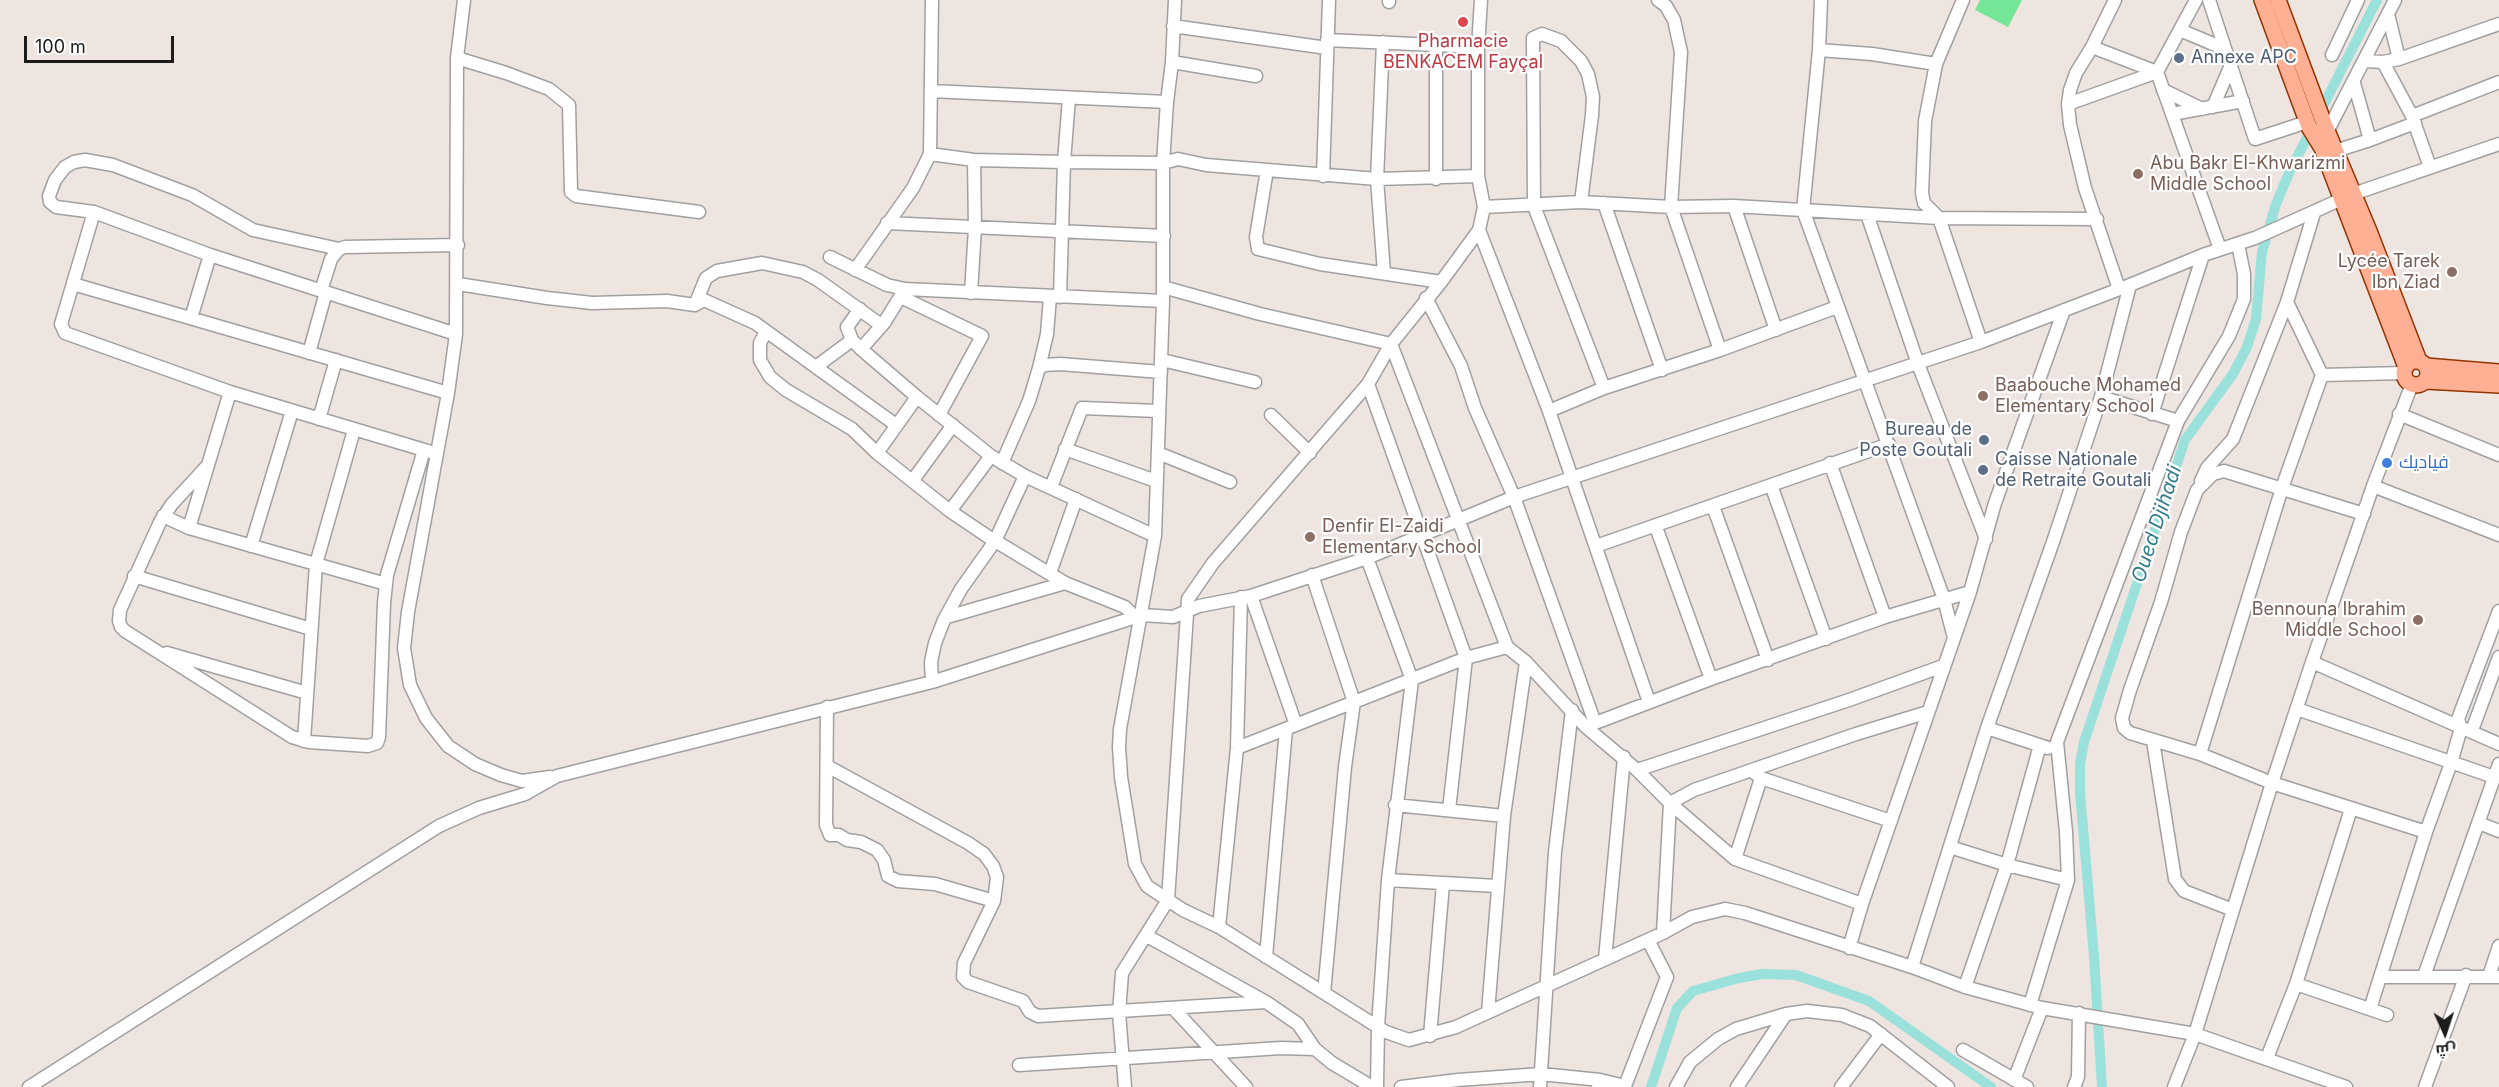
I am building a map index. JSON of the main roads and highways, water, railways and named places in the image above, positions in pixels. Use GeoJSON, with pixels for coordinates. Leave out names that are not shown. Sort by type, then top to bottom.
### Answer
{"type":"FeatureCollection","features":[{"type":"Feature","properties":{"kind":"main road"},"geometry":{"type":"LineString","coordinates":[[2262,0],[2308,124],[2329,149]]}},
{"type":"Feature","properties":{"kind":"main road"},"geometry":{"type":"LineString","coordinates":[[2278,0],[2326,129],[2329,149],[2415,372]]}},
{"type":"Feature","properties":{"kind":"main road"},"geometry":{"type":"LineString","coordinates":[[2415,372],[2499,372]]}},
{"type":"Feature","properties":{"kind":"main road"},"geometry":{"type":"LineString","coordinates":[[2415,372],[2499,385]]}},
{"type":"Feature","properties":{"kind":"waterway","name":"Oued Djihadi"},"geometry":{"type":"LineString","coordinates":[[2102,1087],[2080,793],[2080,764],[2084,742],[2185,440],[2233,374],[2247,347],[2256,319],[2262,252],[2276,204],[2289,173],[2377,0]]}},
{"type":"Feature","properties":{"kind":"waterway","name":"Oued Djihadi"},"geometry":{"type":"LineString","coordinates":[[1651,1087],[1677,1008],[1693,991],[1762,974],[1796,975],[1869,1001],[1991,1087]]}},
{"type":"Feature","properties":{"kind":"place","name":"Pharmacie BENKACEM Fayçal"},"geometry":{"type":"Point","coordinates":[1463,22]}},
{"type":"Feature","properties":{"kind":"place","name":"Annexe APC"},"geometry":{"type":"Point","coordinates":[2179,58]}},
{"type":"Feature","properties":{"kind":"place","name":"Abu Bakr El-Khwarizmi Middle School"},"geometry":{"type":"Point","coordinates":[2138,174]}},
{"type":"Feature","properties":{"kind":"place","name":"Lycée Tarek Ibn Ziad"},"geometry":{"type":"Point","coordinates":[2452,272]}},
{"type":"Feature","properties":{"kind":"place","name":"Baabouche Mohamed Elementary School"},"geometry":{"type":"Point","coordinates":[1983,396]}},
{"type":"Feature","properties":{"kind":"place","name":"Bureau de Poste Goutali"},"geometry":{"type":"Point","coordinates":[1984,440]}},
{"type":"Feature","properties":{"kind":"place","name":"فياديك"},"geometry":{"type":"Point","coordinates":[2387,463]}},
{"type":"Feature","properties":{"kind":"place","name":"Caisse Nationale de Retraite Goutali"},"geometry":{"type":"Point","coordinates":[1983,470]}},
{"type":"Feature","properties":{"kind":"place","name":"Denfir El-Zaidi Elementary School"},"geometry":{"type":"Point","coordinates":[1310,537]}},
{"type":"Feature","properties":{"kind":"place","name":"Bennouna Ibrahim Middle School"},"geometry":{"type":"Point","coordinates":[2418,620]}}]}
